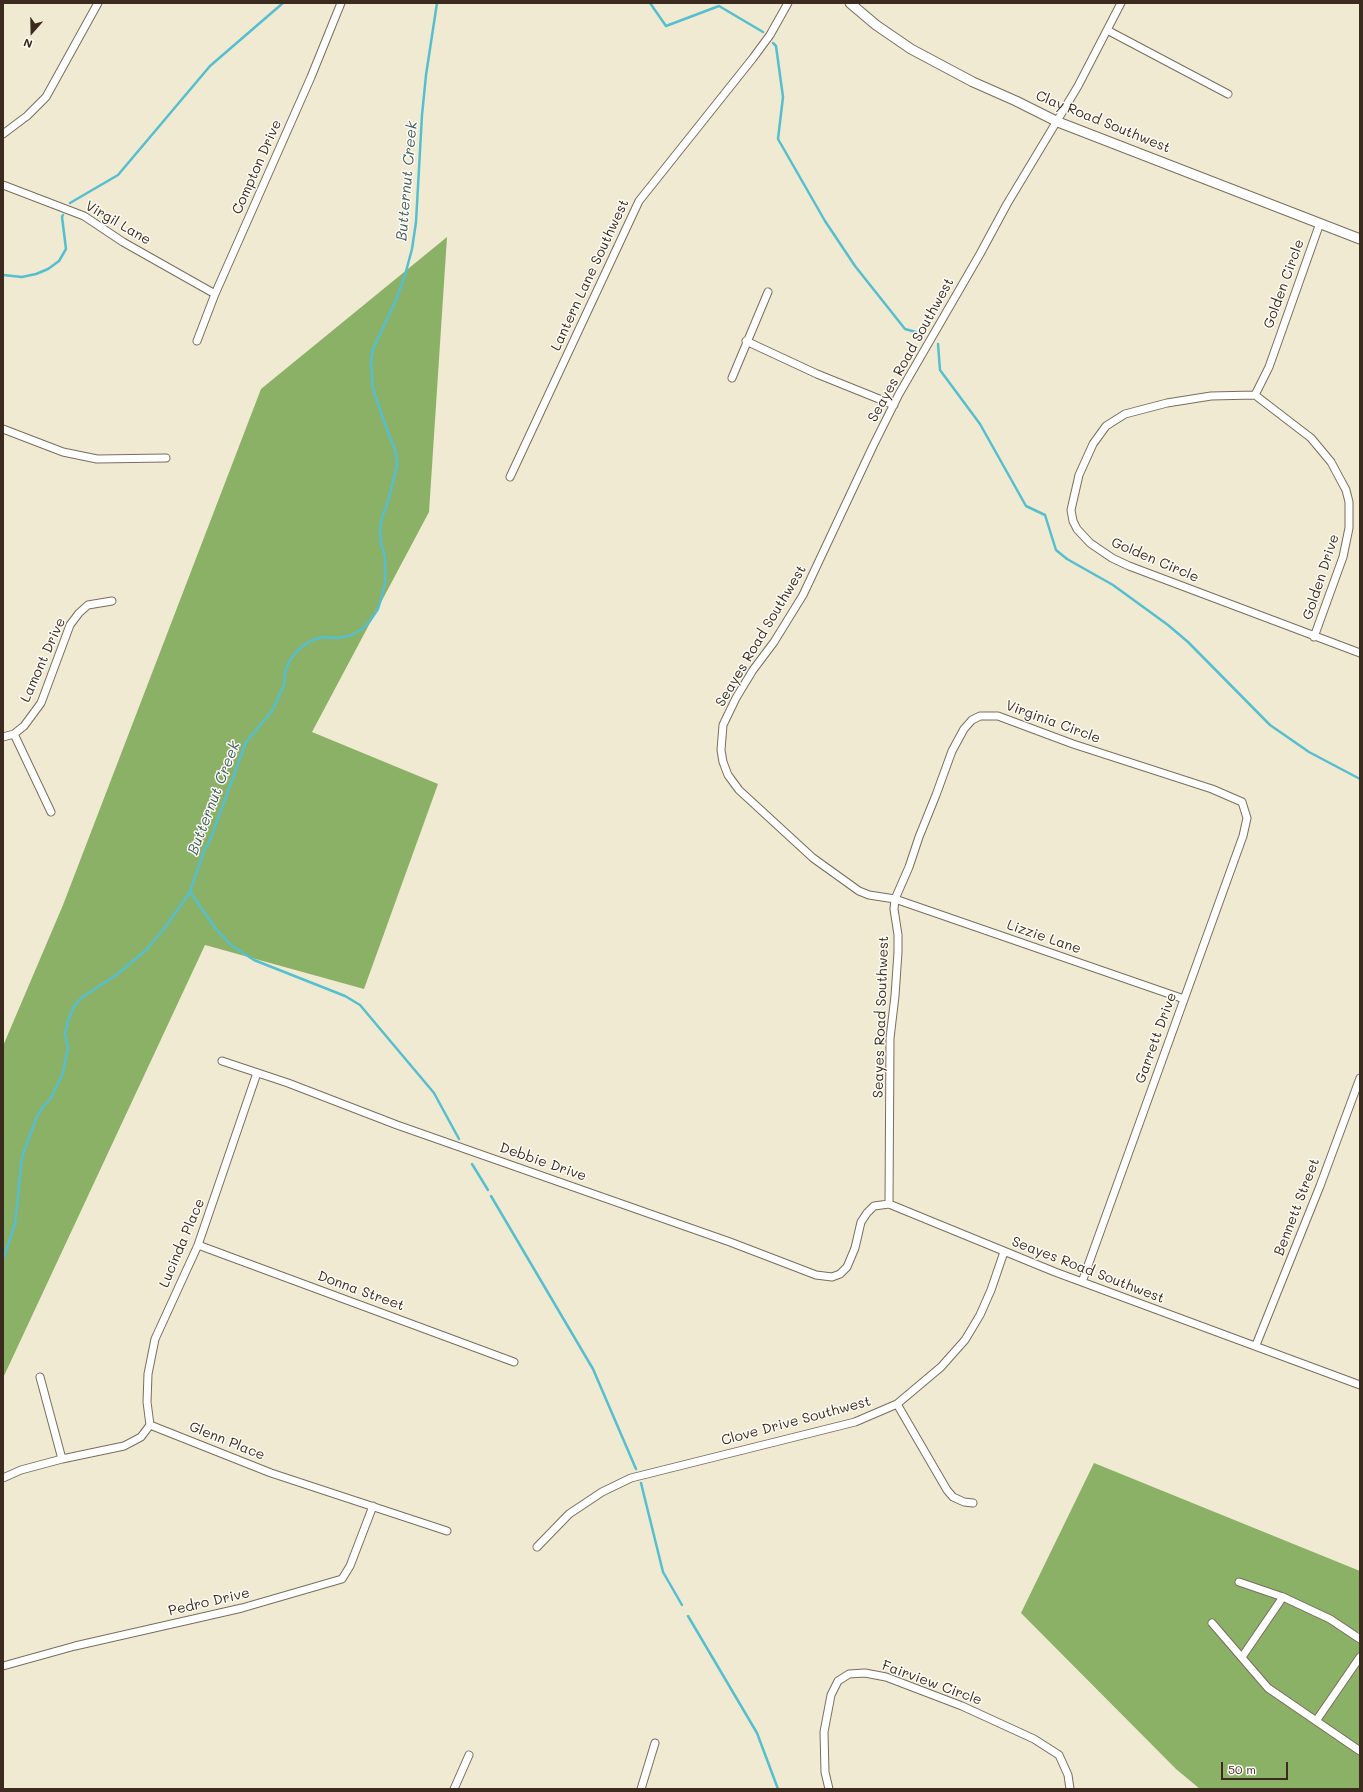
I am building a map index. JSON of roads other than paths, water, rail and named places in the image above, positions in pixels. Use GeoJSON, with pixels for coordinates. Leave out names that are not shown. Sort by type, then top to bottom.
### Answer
{"type":"FeatureCollection","features":[{"type":"Feature","properties":{"kind":"street"},"geometry":{"type":"LineString","coordinates":[[3,134],[27,116],[46,97],[98,3]]}},
{"type":"Feature","properties":{"kind":"street","name":"Compton Drive"},"geometry":{"type":"LineString","coordinates":[[197,341],[215,294],[311,77],[341,3]]}},
{"type":"Feature","properties":{"kind":"street","name":"Lantern Lane Southwest"},"geometry":{"type":"LineString","coordinates":[[510,477],[639,201],[686,144],[753,58],[770,35],[788,3]]}},
{"type":"Feature","properties":{"kind":"street","name":"Clay Road Southwest"},"geometry":{"type":"LineString","coordinates":[[850,3],[876,25],[915,51],[973,82],[1058,122],[1360,239]]}},
{"type":"Feature","properties":{"kind":"street","name":"Seayes Road Southwest"},"geometry":{"type":"LineString","coordinates":[[1121,3],[1058,122],[1007,204],[894,405],[873,446],[803,596],[736,698],[723,725],[721,750],[722,762],[728,775],[740,790],[830,872],[859,891],[869,895],[895,899],[894,909],[898,935],[898,952],[890,1038],[889,1204],[1004,1252],[1082,1282],[1360,1385]]}},
{"type":"Feature","properties":{"kind":"street"},"geometry":{"type":"LineString","coordinates":[[1107,30],[1228,94]]}},
{"type":"Feature","properties":{"kind":"street","name":"Virgil Lane"},"geometry":{"type":"LineString","coordinates":[[3,185],[84,216],[123,242],[215,294]]}},
{"type":"Feature","properties":{"kind":"street","name":"Golden Circle"},"geometry":{"type":"LineString","coordinates":[[1320,223],[1269,367],[1255,395],[1211,396],[1167,403],[1125,414],[1106,426],[1093,444],[1079,474],[1071,510],[1073,521],[1077,529],[1090,543],[1112,558],[1129,566],[1314,637],[1360,653]]}},
{"type":"Feature","properties":{"kind":"street"},"geometry":{"type":"LineString","coordinates":[[732,378],[746,341],[768,292]]}},
{"type":"Feature","properties":{"kind":"street"},"geometry":{"type":"LineString","coordinates":[[746,341],[817,374],[894,405]]}},
{"type":"Feature","properties":{"kind":"street","name":"Golden Drive"},"geometry":{"type":"LineString","coordinates":[[1255,395],[1311,438],[1336,472],[1346,490],[1349,502],[1349,528],[1343,557],[1314,637]]}},
{"type":"Feature","properties":{"kind":"street"},"geometry":{"type":"LineString","coordinates":[[3,429],[64,452],[97,459],[166,458]]}},
{"type":"Feature","properties":{"kind":"street","name":"Lamont Drive"},"geometry":{"type":"LineString","coordinates":[[3,737],[14,734],[24,726],[41,703],[70,625],[79,613],[88,605],[112,601]]}},
{"type":"Feature","properties":{"kind":"street","name":"Virginia Circle"},"geometry":{"type":"LineString","coordinates":[[895,899],[909,867],[919,836],[952,751],[964,729],[972,720],[980,716],[989,715],[1003,718],[1073,744],[1212,789],[1242,802]]}},
{"type":"Feature","properties":{"kind":"street"},"geometry":{"type":"LineString","coordinates":[[14,734],[51,812]]}},
{"type":"Feature","properties":{"kind":"street","name":"Garrett Drive"},"geometry":{"type":"LineString","coordinates":[[1082,1282],[1243,836],[1247,818],[1242,802]]}},
{"type":"Feature","properties":{"kind":"street","name":"Lizzie Lane"},"geometry":{"type":"LineString","coordinates":[[895,899],[1184,999]]}},
{"type":"Feature","properties":{"kind":"street","name":"Debbie Drive"},"geometry":{"type":"LineString","coordinates":[[222,1061],[397,1125],[723,1239],[816,1275],[832,1277],[840,1274],[847,1268],[851,1261],[861,1222],[866,1213],[874,1206],[889,1204]]}},
{"type":"Feature","properties":{"kind":"street","name":"Lucinda Place"},"geometry":{"type":"LineString","coordinates":[[150,1425],[147,1402],[148,1374],[155,1339],[198,1245],[258,1073]]}},
{"type":"Feature","properties":{"kind":"street","name":"Bennett Street"},"geometry":{"type":"LineString","coordinates":[[1256,1346],[1320,1186],[1360,1078]]}},
{"type":"Feature","properties":{"kind":"street","name":"Donna Street"},"geometry":{"type":"LineString","coordinates":[[198,1245],[514,1362]]}},
{"type":"Feature","properties":{"kind":"street","name":"Clove Drive Southwest"},"geometry":{"type":"LineString","coordinates":[[537,1547],[569,1514],[602,1492],[630,1478],[855,1422],[896,1404],[936,1372],[965,1340],[985,1303],[1004,1252]]}},
{"type":"Feature","properties":{"kind":"street"},"geometry":{"type":"LineString","coordinates":[[40,1377],[62,1458]]}},
{"type":"Feature","properties":{"kind":"street"},"geometry":{"type":"LineString","coordinates":[[896,1404],[947,1490],[953,1497],[964,1502],[973,1503]]}},
{"type":"Feature","properties":{"kind":"street"},"geometry":{"type":"LineString","coordinates":[[3,1478],[21,1470],[62,1458],[124,1446],[141,1437],[150,1425]]}},
{"type":"Feature","properties":{"kind":"street","name":"Glenn Place"},"geometry":{"type":"LineString","coordinates":[[150,1425],[271,1473],[447,1531]]}},
{"type":"Feature","properties":{"kind":"street","name":"Pedro Drive"},"geometry":{"type":"LineString","coordinates":[[3,1666],[76,1646],[242,1608],[342,1579],[350,1566],[373,1506]]}},
{"type":"Feature","properties":{"kind":"street"},"geometry":{"type":"LineString","coordinates":[[1239,1582],[1283,1597],[1330,1619],[1360,1639]]}},
{"type":"Feature","properties":{"kind":"street"},"geometry":{"type":"LineString","coordinates":[[1242,1657],[1283,1597]]}},
{"type":"Feature","properties":{"kind":"street"},"geometry":{"type":"LineString","coordinates":[[1212,1623],[1268,1688],[1360,1751]]}},
{"type":"Feature","properties":{"kind":"street"},"geometry":{"type":"LineString","coordinates":[[1316,1721],[1360,1657]]}},
{"type":"Feature","properties":{"kind":"street","name":"Fairview Circle"},"geometry":{"type":"LineString","coordinates":[[829,1789],[826,1772],[824,1732],[831,1695],[838,1681],[849,1674],[865,1673],[886,1677],[955,1704],[1034,1738],[1059,1754],[1068,1775],[1070,1789]]}},
{"type":"Feature","properties":{"kind":"street"},"geometry":{"type":"LineString","coordinates":[[641,1789],[655,1743]]}},
{"type":"Feature","properties":{"kind":"street"},"geometry":{"type":"LineString","coordinates":[[454,1789],[469,1755]]}},
{"type":"Feature","properties":{"kind":"waterway"},"geometry":{"type":"LineString","coordinates":[[70,203],[118,175],[210,66],[283,3]]}},
{"type":"Feature","properties":{"kind":"waterway","name":"Butternut Creek"},"geometry":{"type":"LineString","coordinates":[[3,1259],[15,1224],[22,1157],[36,1119],[42,1108],[51,1098],[63,1073],[68,1047],[65,1034],[73,1008],[81,998],[115,976],[146,950],[164,929],[190,892],[205,848],[209,843],[246,742],[272,711],[284,685],[285,672],[290,660],[299,649],[310,641],[322,637],[336,638],[349,636],[361,630],[370,621],[378,609],[385,583],[385,557],[381,543],[380,530],[382,517],[387,505],[397,466],[396,452],[373,389],[371,362],[373,349],[396,300],[412,249],[416,222],[422,115],[426,75],[437,3]]}},
{"type":"Feature","properties":{"kind":"waterway"},"geometry":{"type":"LineString","coordinates":[[650,3],[666,26],[719,6],[763,32]]}},
{"type":"Feature","properties":{"kind":"waterway"},"geometry":{"type":"LineString","coordinates":[[773,43],[776,46],[783,97],[778,139],[825,221],[855,266],[905,329],[923,334]]}},
{"type":"Feature","properties":{"kind":"waterway"},"geometry":{"type":"LineString","coordinates":[[3,275],[22,277],[36,274],[48,269],[59,261],[66,249],[63,215]]}},
{"type":"Feature","properties":{"kind":"waterway"},"geometry":{"type":"LineString","coordinates":[[938,344],[940,370],[980,424],[1026,506],[1045,515],[1056,550],[1067,559],[1113,585],[1168,625],[1188,642],[1270,725],[1309,752],[1360,779]]}},
{"type":"Feature","properties":{"kind":"waterway"},"geometry":{"type":"LineString","coordinates":[[190,892],[216,929],[232,946],[254,960],[345,996],[360,1005],[434,1093],[459,1139]]}},
{"type":"Feature","properties":{"kind":"waterway"},"geometry":{"type":"LineString","coordinates":[[472,1164],[488,1190]]}},
{"type":"Feature","properties":{"kind":"waterway"},"geometry":{"type":"LineString","coordinates":[[491,1196],[593,1369],[636,1469]]}},
{"type":"Feature","properties":{"kind":"waterway"},"geometry":{"type":"LineString","coordinates":[[641,1483],[663,1572],[682,1605]]}},
{"type":"Feature","properties":{"kind":"waterway"},"geometry":{"type":"LineString","coordinates":[[688,1616],[757,1733],[778,1789]]}}]}
